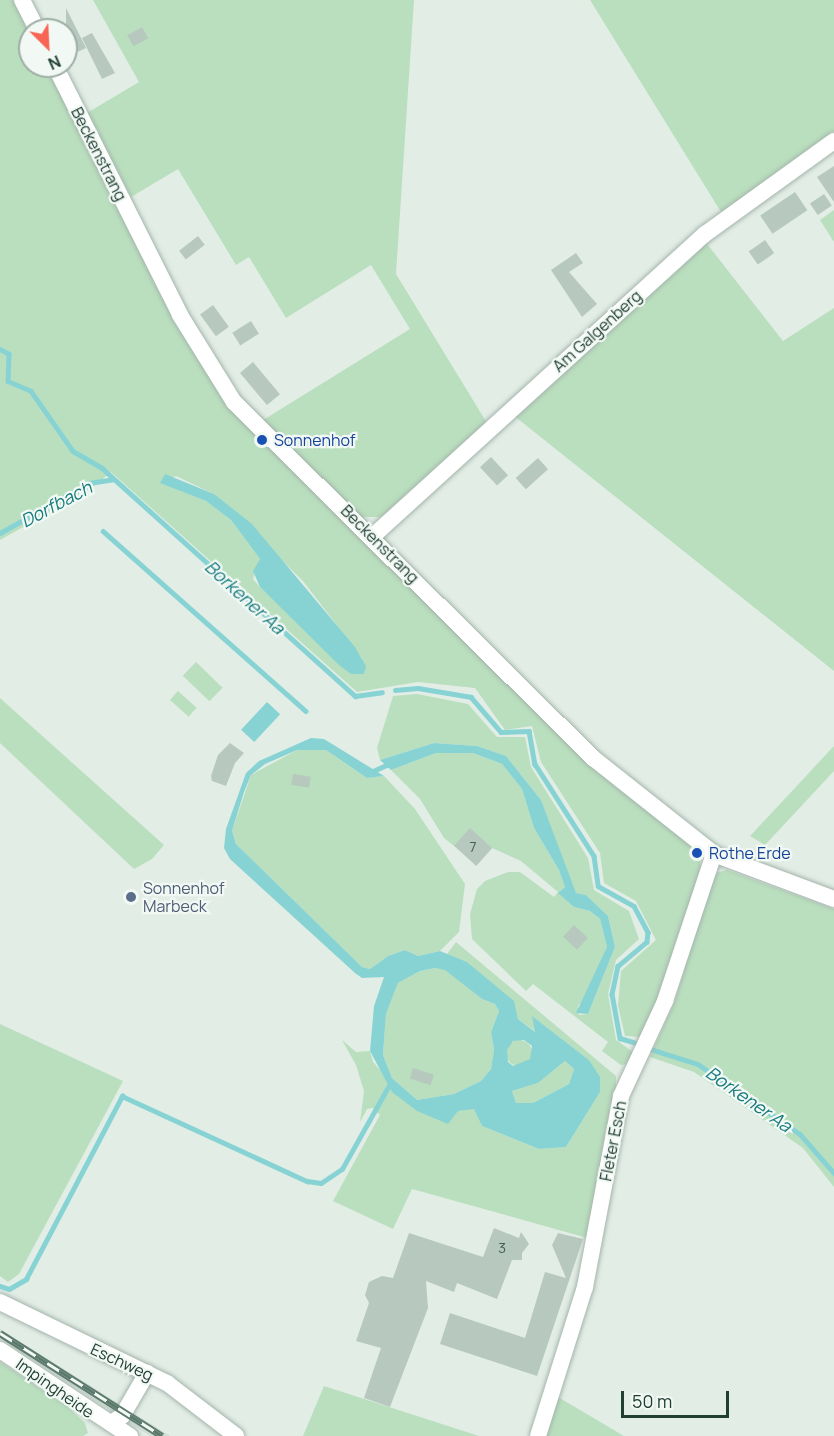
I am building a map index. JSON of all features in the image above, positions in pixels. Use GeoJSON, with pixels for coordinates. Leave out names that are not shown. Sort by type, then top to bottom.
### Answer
{"type":"FeatureCollection","features":[{"type":"Feature","properties":{"kind":"street"},"geometry":{"type":"LineString","coordinates":[[22,0],[31,18]]}},
{"type":"Feature","properties":{"kind":"street","name":"Beckenstrang"},"geometry":{"type":"LineString","coordinates":[[61,78],[180,315],[234,402],[373,536],[593,758],[714,854],[834,899]]}},
{"type":"Feature","properties":{"kind":"street","name":"Am Galgenberg"},"geometry":{"type":"LineString","coordinates":[[373,536],[705,234],[834,141]]}},
{"type":"Feature","properties":{"kind":"street","name":"Fleter Esch"},"geometry":{"type":"LineString","coordinates":[[538,1436],[585,1287],[621,1096],[665,1001],[714,854]]}},
{"type":"Feature","properties":{"kind":"street","name":"Eschweg"},"geometry":{"type":"LineString","coordinates":[[0,1302],[147,1373],[186,1395],[236,1436]]}},
{"type":"Feature","properties":{"kind":"street","name":"Impingheide"},"geometry":{"type":"LineString","coordinates":[[0,1350],[98,1418],[111,1423],[130,1436]]}},
{"type":"Feature","properties":{"kind":"street","name":"Impingheide"},"geometry":{"type":"LineString","coordinates":[[111,1423],[122,1416],[147,1373]]}},
{"type":"Feature","properties":{"kind":"shaded area"},"geometry":{"type":"Polygon","coordinates":[[[0,1329],[170,1436],[150,1436],[0,1339],[0,1329]]]}},
{"type":"Feature","properties":{"kind":"green space"},"geometry":{"type":"Polygon","coordinates":[[[0,0],[14,0],[23,18],[18,18],[18,78],[53,78],[172,314],[235,412],[696,847],[701,866],[662,997],[642,1037],[625,1036],[618,1006],[621,971],[656,940],[636,901],[604,883],[600,853],[541,762],[532,726],[505,730],[475,688],[418,682],[357,692],[111,472],[89,490],[0,540],[0,0]],[[176,476],[161,483],[206,501],[231,520],[260,559],[253,579],[351,674],[362,658],[303,581],[214,494],[176,476]]]}},
{"type":"Feature","properties":{"kind":"green space"},"geometry":{"type":"Polygon","coordinates":[[[93,0],[414,0],[396,274],[487,423],[381,517],[361,517],[260,422],[410,329],[371,265],[286,318],[249,257],[236,265],[178,169],[131,197],[87,113],[139,82],[93,0]]]}},
{"type":"Feature","properties":{"kind":"green space"},"geometry":{"type":"Polygon","coordinates":[[[590,0],[834,0],[834,131],[721,212],[590,0]]]}},
{"type":"Feature","properties":{"kind":"green space"},"geometry":{"type":"Polygon","coordinates":[[[834,210],[834,242],[820,220],[834,210]]]}},
{"type":"Feature","properties":{"kind":"green space"},"geometry":{"type":"Polygon","coordinates":[[[704,240],[783,341],[834,308],[834,671],[513,415],[704,240]]]}},
{"type":"Feature","properties":{"kind":"green space"},"geometry":{"type":"Polygon","coordinates":[[[196,662],[223,688],[209,701],[183,676],[196,662]]]}},
{"type":"Feature","properties":{"kind":"green space"},"geometry":{"type":"Polygon","coordinates":[[[178,691],[197,708],[189,717],[170,700],[178,691]]]}},
{"type":"Feature","properties":{"kind":"green space"},"geometry":{"type":"Polygon","coordinates":[[[417,694],[468,704],[497,737],[525,737],[531,767],[588,858],[594,890],[629,911],[639,939],[616,960],[608,994],[616,1040],[633,1052],[626,1064],[621,1065],[602,1051],[608,1042],[533,984],[526,991],[472,939],[470,914],[477,889],[485,881],[508,872],[520,872],[554,897],[558,892],[521,861],[492,848],[470,829],[454,846],[444,838],[420,799],[391,770],[436,753],[473,753],[502,764],[522,789],[534,828],[559,870],[565,887],[559,892],[574,907],[590,911],[600,919],[607,947],[586,997],[578,1006],[579,1015],[588,1014],[615,947],[608,916],[586,895],[576,893],[567,876],[541,800],[506,756],[477,746],[434,743],[380,760],[377,748],[393,696],[417,694]]]}},
{"type":"Feature","properties":{"kind":"green space"},"geometry":{"type":"Polygon","coordinates":[[[0,698],[164,845],[152,859],[134,869],[0,743],[0,698]]]}},
{"type":"Feature","properties":{"kind":"green space"},"geometry":{"type":"Polygon","coordinates":[[[834,746],[834,771],[765,845],[750,836],[834,746]]]}},
{"type":"Feature","properties":{"kind":"green space"},"geometry":{"type":"Polygon","coordinates":[[[297,750],[326,750],[367,778],[384,776],[415,809],[465,884],[459,932],[440,951],[418,956],[405,950],[388,956],[370,969],[362,967],[236,844],[232,831],[251,775],[297,750]]]}},
{"type":"Feature","properties":{"kind":"green space"},"geometry":{"type":"Polygon","coordinates":[[[727,870],[834,909],[834,1187],[803,1148],[694,1072],[650,1057],[675,1001],[712,874],[727,870]]]}},
{"type":"Feature","properties":{"kind":"green space"},"geometry":{"type":"Polygon","coordinates":[[[456,942],[616,1076],[616,1093],[596,1184],[591,1239],[412,1189],[393,1229],[333,1201],[380,1115],[373,1108],[367,1109],[360,1122],[364,1091],[356,1065],[342,1040],[356,1052],[370,1051],[373,1062],[417,1111],[475,1108],[482,1126],[539,1149],[566,1147],[600,1092],[589,1060],[533,1017],[536,1032],[518,1019],[513,1001],[468,963],[447,954],[456,942]]]}},
{"type":"Feature","properties":{"kind":"green space"},"geometry":{"type":"Polygon","coordinates":[[[445,969],[482,999],[495,1004],[499,1011],[491,1032],[494,1050],[491,1069],[481,1081],[454,1094],[417,1100],[392,1078],[383,1055],[386,1014],[398,983],[420,971],[445,969]]]}},
{"type":"Feature","properties":{"kind":"green space"},"geometry":{"type":"Polygon","coordinates":[[[0,1024],[123,1081],[19,1274],[8,1282],[0,1276],[0,1024]]]}},
{"type":"Feature","properties":{"kind":"green space"},"geometry":{"type":"Polygon","coordinates":[[[519,1040],[528,1044],[532,1053],[528,1062],[519,1066],[510,1062],[506,1053],[510,1044],[519,1040]]]}},
{"type":"Feature","properties":{"kind":"green space"},"geometry":{"type":"Polygon","coordinates":[[[565,1061],[574,1069],[569,1084],[533,1103],[516,1103],[512,1091],[538,1083],[565,1061]]]}},
{"type":"Feature","properties":{"kind":"green space"},"geometry":{"type":"Polygon","coordinates":[[[0,1362],[67,1406],[85,1423],[88,1433],[83,1436],[0,1436],[0,1362]]]}},
{"type":"Feature","properties":{"kind":"green space"},"geometry":{"type":"Polygon","coordinates":[[[324,1386],[479,1436],[303,1436],[324,1386]]]}},
{"type":"Feature","properties":{"kind":"green space"},"geometry":{"type":"Polygon","coordinates":[[[558,1397],[624,1436],[546,1436],[558,1397]]]}},
{"type":"Feature","properties":{"kind":"water"},"geometry":{"type":"Polygon","coordinates":[[[165,474],[214,494],[252,524],[355,647],[366,666],[364,674],[351,674],[339,665],[260,587],[253,571],[260,559],[231,520],[206,501],[160,483],[165,474]]]}},
{"type":"Feature","properties":{"kind":"water"},"geometry":{"type":"Polygon","coordinates":[[[267,702],[280,714],[254,742],[241,730],[267,702]]]}},
{"type":"Feature","properties":{"kind":"water"},"geometry":{"type":"Polygon","coordinates":[[[311,738],[324,739],[384,776],[367,778],[326,750],[297,750],[265,764],[251,775],[244,792],[232,831],[236,844],[362,967],[370,969],[388,956],[405,950],[418,956],[440,951],[467,962],[514,1001],[518,1019],[535,1032],[532,1016],[589,1060],[600,1077],[600,1092],[566,1147],[539,1149],[482,1126],[474,1109],[458,1111],[448,1124],[417,1111],[392,1092],[370,1051],[374,1006],[384,977],[362,978],[355,973],[230,859],[224,848],[226,829],[246,773],[259,761],[311,738]],[[435,968],[420,971],[398,983],[386,1014],[383,1055],[392,1078],[417,1100],[454,1094],[481,1081],[491,1069],[494,1050],[491,1032],[499,1011],[495,1004],[482,999],[445,970],[435,968]],[[524,1040],[513,1041],[507,1050],[508,1062],[513,1066],[530,1059],[532,1046],[524,1040]],[[565,1061],[538,1083],[512,1091],[516,1103],[533,1103],[569,1084],[574,1069],[565,1061]]]}},
{"type":"Feature","properties":{"kind":"water"},"geometry":{"type":"Polygon","coordinates":[[[434,743],[477,746],[506,756],[541,800],[576,893],[586,895],[608,916],[615,947],[588,1014],[576,1013],[607,947],[600,919],[590,911],[574,907],[558,893],[565,887],[559,870],[534,828],[522,789],[502,764],[473,753],[436,753],[391,770],[380,760],[434,743]]]}},
{"type":"Feature","properties":{"kind":"building"},"geometry":{"type":"Polygon","coordinates":[[[66,8],[71,18],[66,18],[66,8]]]}},
{"type":"Feature","properties":{"kind":"building"},"geometry":{"type":"Polygon","coordinates":[[[142,27],[148,38],[133,47],[127,35],[142,27]]]}},
{"type":"Feature","properties":{"kind":"building"},"geometry":{"type":"Polygon","coordinates":[[[78,32],[86,48],[78,52],[78,32]]]}},
{"type":"Feature","properties":{"kind":"building"},"geometry":{"type":"Polygon","coordinates":[[[92,33],[115,73],[102,79],[82,38],[92,33]]]}},
{"type":"Feature","properties":{"kind":"building"},"geometry":{"type":"Polygon","coordinates":[[[834,166],[834,202],[817,177],[834,166]]]}},
{"type":"Feature","properties":{"kind":"building"},"geometry":{"type":"Polygon","coordinates":[[[795,192],[807,210],[772,234],[760,215],[795,192]]]}},
{"type":"Feature","properties":{"kind":"building"},"geometry":{"type":"Polygon","coordinates":[[[824,194],[832,206],[818,215],[810,204],[824,194]]]}},
{"type":"Feature","properties":{"kind":"building"},"geometry":{"type":"Polygon","coordinates":[[[198,236],[205,245],[186,259],[179,251],[198,236]]]}},
{"type":"Feature","properties":{"kind":"building"},"geometry":{"type":"Polygon","coordinates":[[[765,240],[774,253],[758,265],[749,251],[765,240]]]}},
{"type":"Feature","properties":{"kind":"building"},"geometry":{"type":"Polygon","coordinates":[[[576,253],[583,263],[569,272],[597,304],[582,317],[551,270],[576,253]]]}},
{"type":"Feature","properties":{"kind":"building"},"geometry":{"type":"Polygon","coordinates":[[[213,305],[229,327],[216,336],[200,314],[213,305]]]}},
{"type":"Feature","properties":{"kind":"building"},"geometry":{"type":"Polygon","coordinates":[[[251,321],[259,334],[240,345],[232,333],[251,321]]]}},
{"type":"Feature","properties":{"kind":"building"},"geometry":{"type":"Polygon","coordinates":[[[253,362],[280,394],[267,405],[240,373],[253,362]]]}},
{"type":"Feature","properties":{"kind":"building"},"geometry":{"type":"Polygon","coordinates":[[[491,457],[508,475],[497,486],[480,467],[491,457]]]}},
{"type":"Feature","properties":{"kind":"building"},"geometry":{"type":"Polygon","coordinates":[[[538,458],[548,469],[526,489],[516,478],[538,458]]]}},
{"type":"Feature","properties":{"kind":"building"},"geometry":{"type":"Polygon","coordinates":[[[230,743],[244,753],[235,763],[226,786],[212,781],[211,776],[218,755],[230,743]]]}},
{"type":"Feature","properties":{"kind":"building"},"geometry":{"type":"Polygon","coordinates":[[[293,774],[311,777],[309,788],[291,785],[293,774]]]}},
{"type":"Feature","properties":{"kind":"building"},"geometry":{"type":"Polygon","coordinates":[[[470,828],[492,848],[476,866],[454,846],[470,828]]]}},
{"type":"Feature","properties":{"kind":"building"},"geometry":{"type":"Polygon","coordinates":[[[574,925],[588,938],[577,950],[563,937],[574,925]]]}},
{"type":"Feature","properties":{"kind":"building"},"geometry":{"type":"Polygon","coordinates":[[[413,1068],[434,1075],[431,1085],[410,1078],[413,1068]]]}},
{"type":"Feature","properties":{"kind":"building"},"geometry":{"type":"Polygon","coordinates":[[[494,1228],[519,1238],[521,1232],[529,1244],[522,1253],[522,1260],[512,1260],[497,1299],[457,1283],[454,1292],[426,1281],[428,1308],[390,1407],[364,1398],[381,1348],[356,1341],[369,1303],[365,1295],[369,1282],[382,1276],[393,1278],[409,1233],[483,1257],[494,1228]]]}},
{"type":"Feature","properties":{"kind":"building"},"geometry":{"type":"Polygon","coordinates":[[[558,1233],[583,1239],[537,1376],[440,1344],[450,1313],[525,1338],[545,1272],[566,1278],[552,1245],[558,1233]]]}},
{"type":"Feature","properties":{"kind":"waterway","name":"Borkener Aa"},"geometry":{"type":"LineString","coordinates":[[0,349],[9,354],[8,381],[31,391],[73,451],[102,468],[355,696],[382,692]]}},
{"type":"Feature","properties":{"kind":"waterway","name":"Dorfbach"},"geometry":{"type":"LineString","coordinates":[[0,533],[89,483],[113,479]]}},
{"type":"Feature","properties":{"kind":"waterway"},"geometry":{"type":"LineString","coordinates":[[103,531],[306,711]]}},
{"type":"Feature","properties":{"kind":"waterway"},"geometry":{"type":"LineString","coordinates":[[395,690],[418,688],[471,697],[501,732],[529,731],[535,764],[594,856],[598,886],[634,906],[648,932],[647,942],[618,966],[612,994],[620,1038],[636,1043]]}},
{"type":"Feature","properties":{"kind":"waterway"},"geometry":{"type":"LineString","coordinates":[[373,771],[389,764]]}},
{"type":"Feature","properties":{"kind":"waterway","name":"Borkener Aa"},"geometry":{"type":"LineString","coordinates":[[650,1049],[698,1064],[800,1134],[834,1173]]}},
{"type":"Feature","properties":{"kind":"waterway"},"geometry":{"type":"LineString","coordinates":[[0,1286],[9,1289],[26,1279],[122,1096],[307,1181],[321,1183],[342,1169],[388,1087]]}},
{"type":"Feature","properties":{"kind":"railway"},"geometry":{"type":"LineString","coordinates":[[0,1333],[162,1436]]}},
{"type":"Feature","properties":{"kind":"place","name":"Sonnenhof"},"geometry":{"type":"Point","coordinates":[262,440]}},
{"type":"Feature","properties":{"kind":"place","name":"Rothe Erde"},"geometry":{"type":"Point","coordinates":[697,853]}},
{"type":"Feature","properties":{"kind":"place","name":"Sonnenhof Marbeck"},"geometry":{"type":"Point","coordinates":[131,897]}}]}
